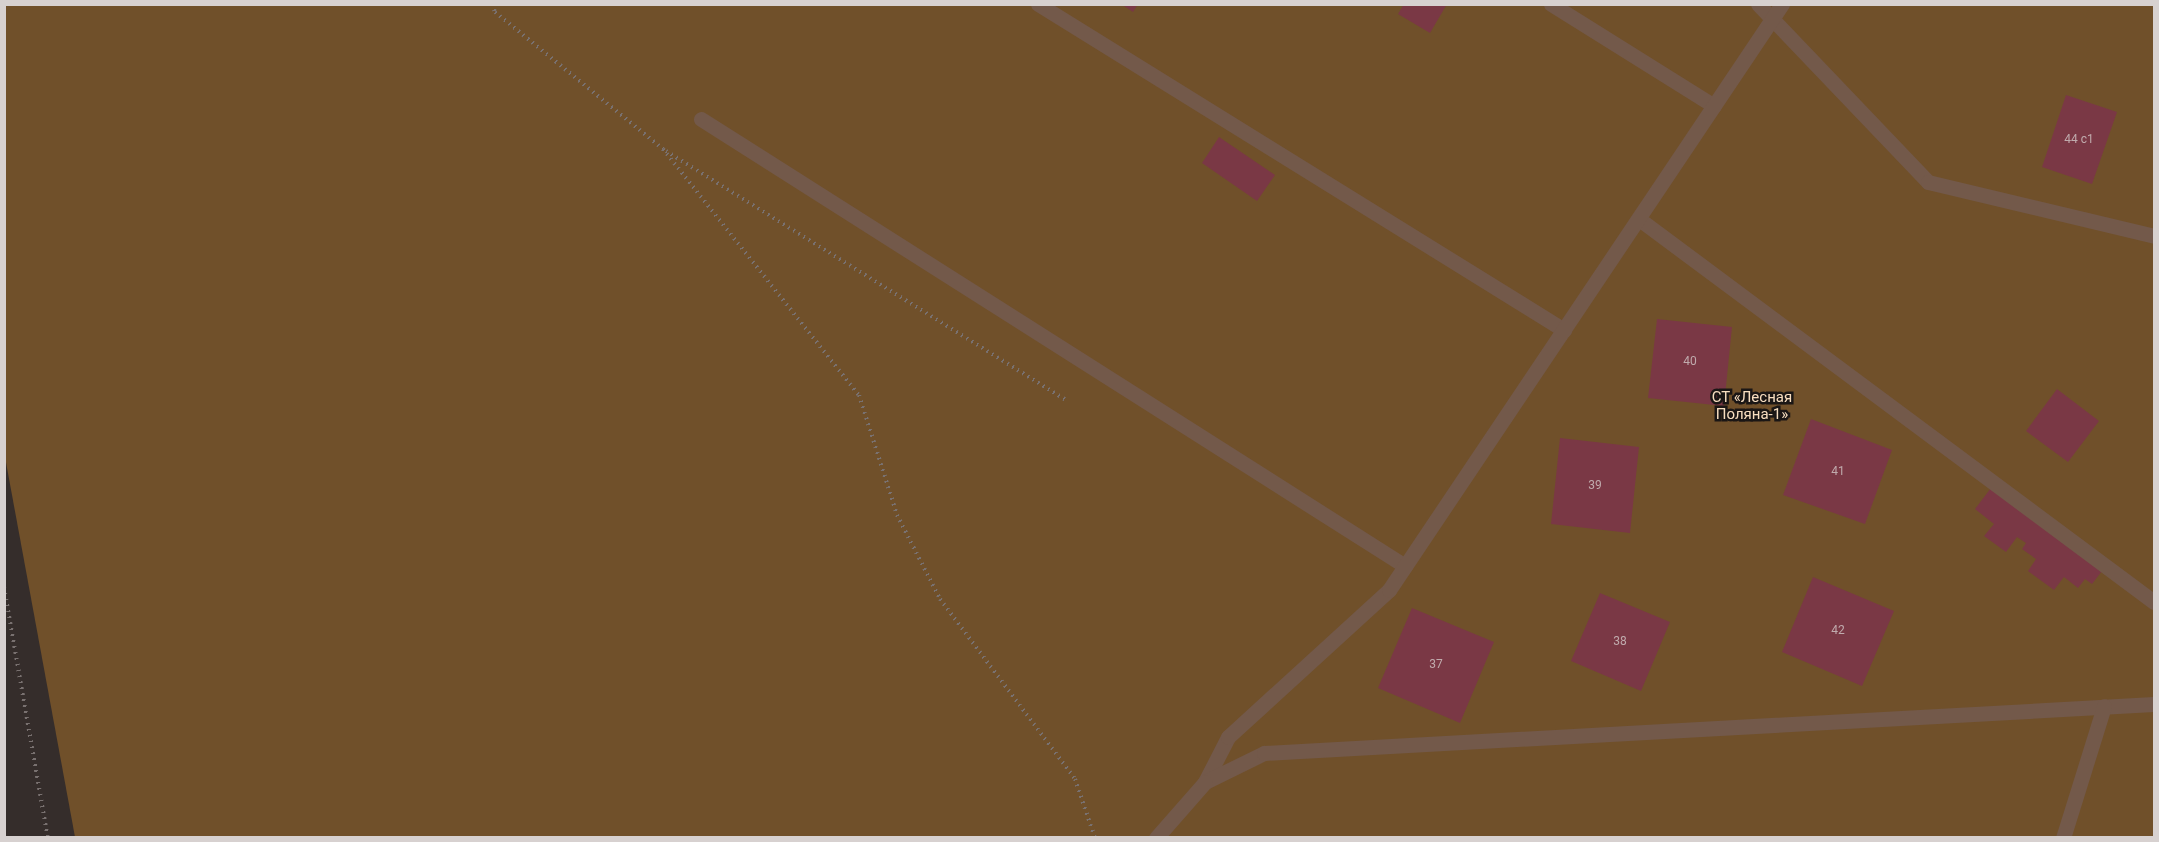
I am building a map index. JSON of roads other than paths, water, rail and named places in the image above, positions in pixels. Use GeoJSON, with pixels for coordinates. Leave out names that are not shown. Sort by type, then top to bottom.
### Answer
{"type":"FeatureCollection","features":[{"type":"Feature","properties":{"kind":"street"},"geometry":{"type":"LineString","coordinates":[[1038,4],[1564,330]]}},
{"type":"Feature","properties":{"kind":"street"},"geometry":{"type":"LineString","coordinates":[[1551,4],[1714,106]]}},
{"type":"Feature","properties":{"kind":"street"},"geometry":{"type":"LineString","coordinates":[[1758,4],[1928,182],[2154,236]]}},
{"type":"Feature","properties":{"kind":"street"},"geometry":{"type":"LineString","coordinates":[[1156,837],[1204,782],[1228,737],[1389,590],[1640,219],[1782,4]]}},
{"type":"Feature","properties":{"kind":"street"},"geometry":{"type":"LineString","coordinates":[[701,119],[1405,566]]}},
{"type":"Feature","properties":{"kind":"street"},"geometry":{"type":"LineString","coordinates":[[1640,219],[2154,602]]}},
{"type":"Feature","properties":{"kind":"street"},"geometry":{"type":"LineString","coordinates":[[1204,782],[1264,753],[2154,704]]}},
{"type":"Feature","properties":{"kind":"street"},"geometry":{"type":"LineString","coordinates":[[2063,837],[2104,706]]}},
{"type":"Feature","properties":{"kind":"park label","name":"СТ «Лесная Поляна-1»"},"geometry":{"type":"Point","coordinates":[1752,406]}}]}
